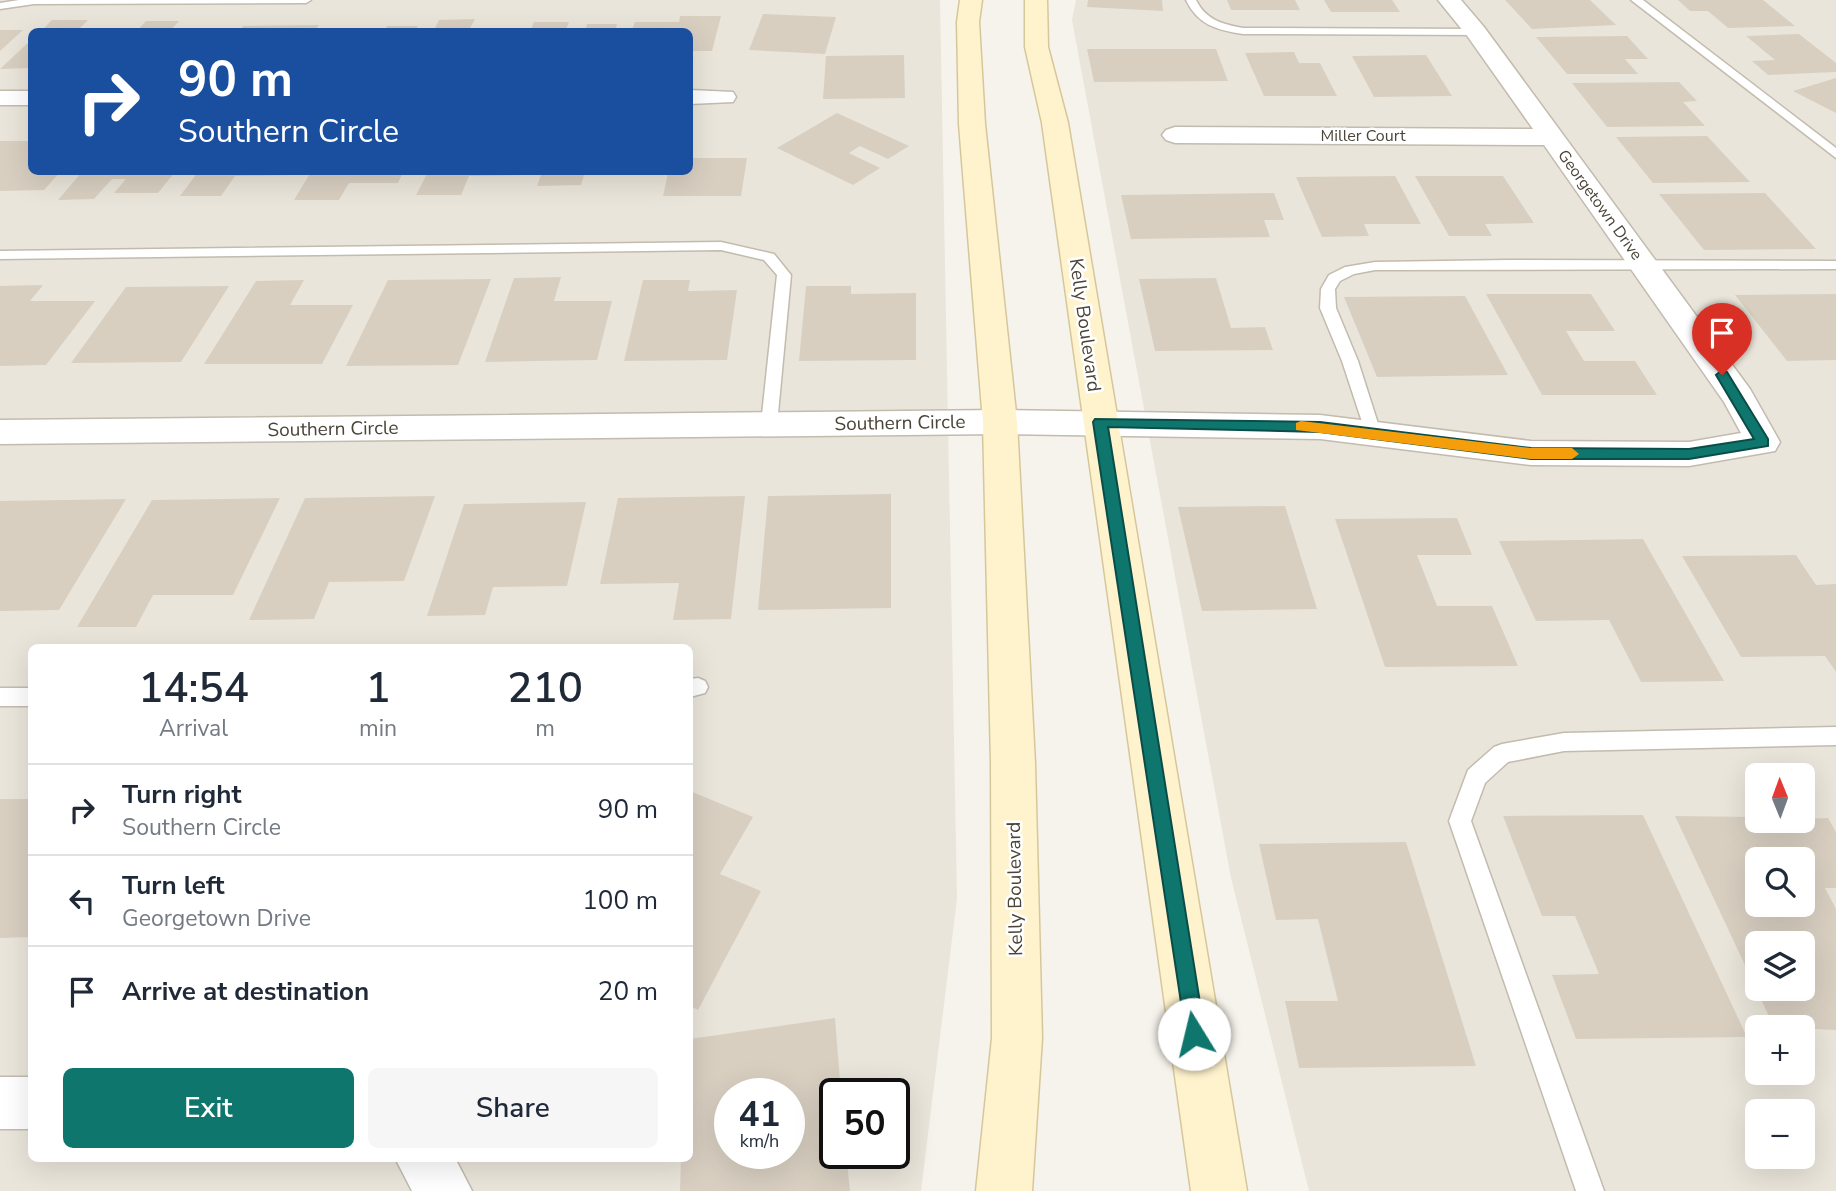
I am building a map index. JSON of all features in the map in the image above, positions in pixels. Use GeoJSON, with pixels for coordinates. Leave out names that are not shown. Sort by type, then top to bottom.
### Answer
{"type":"FeatureCollection","features":[{"type":"Feature","properties":{"kind":"main road","name":"Kelly Boulevard"},"geometry":{"type":"LineString","coordinates":[[971,0],[968,22],[972,124],[1000,422],[1013,763],[1017,1038],[1004,1191]]}},
{"type":"Feature","properties":{"kind":"main road","name":"Kelly Boulevard"},"geometry":{"type":"LineString","coordinates":[[1036,0],[1033,24],[1035,49],[1055,123],[1219,1191]]}},
{"type":"Feature","properties":{"kind":"street","name":"Georgetown Drive"},"geometry":{"type":"LineString","coordinates":[[1448,0],[1476,32],[1747,413]]}},
{"type":"Feature","properties":{"kind":"street"},"geometry":{"type":"LineString","coordinates":[[693,97],[724,97]]}},
{"type":"Feature","properties":{"kind":"street"},"geometry":{"type":"LineString","coordinates":[[0,98],[28,98]]}},
{"type":"Feature","properties":{"kind":"street","name":"Miller Court"},"geometry":{"type":"LineString","coordinates":[[1175,135],[1551,138]]}},
{"type":"Feature","properties":{"kind":"street","name":"Southern Circle"},"geometry":{"type":"LineString","coordinates":[[0,432],[1100,422],[1320,427],[1531,453],[1689,454],[1763,442],[1747,413]]}},
{"type":"Feature","properties":{"kind":"street"},"geometry":{"type":"LineString","coordinates":[[0,1103],[28,1103]]}},
{"type":"Feature","properties":{"kind":"street"},"geometry":{"type":"LineString","coordinates":[[425,1162],[444,1191]]}},
{"type":"Feature","properties":{"kind":"lane"},"geometry":{"type":"LineString","coordinates":[[0,6],[34,1],[306,0]]}},
{"type":"Feature","properties":{"kind":"lane"},"geometry":{"type":"LineString","coordinates":[[1191,0],[1196,13],[1206,22],[1243,31],[1476,32]]}},
{"type":"Feature","properties":{"kind":"lane"},"geometry":{"type":"LineString","coordinates":[[1636,0],[1836,154]]}},
{"type":"Feature","properties":{"kind":"lane"},"geometry":{"type":"LineString","coordinates":[[0,254],[721,246],[769,257],[783,275],[769,424]]}},
{"type":"Feature","properties":{"kind":"lane"},"geometry":{"type":"LineString","coordinates":[[1373,433],[1350,361],[1328,308],[1328,289],[1334,278],[1350,270],[1375,266],[1836,265]]}},
{"type":"Feature","properties":{"kind":"lane"},"geometry":{"type":"LineString","coordinates":[[0,697],[28,697]]}},
{"type":"Feature","properties":{"kind":"lane"},"geometry":{"type":"LineString","coordinates":[[1590,1191],[1460,821],[1476,777],[1502,754],[1564,742],[1836,736]]}},
{"type":"Feature","properties":{"kind":"shaded area"},"geometry":{"type":"Polygon","coordinates":[[[0,0],[940,0],[957,899],[921,1191],[0,1191],[0,0]]]}},
{"type":"Feature","properties":{"kind":"shaded area"},"geometry":{"type":"Polygon","coordinates":[[[1076,0],[1836,0],[1836,1191],[1309,1191],[1231,878],[1072,20],[1076,0]]]}},
{"type":"Feature","properties":{"kind":"building"},"geometry":{"type":"Polygon","coordinates":[[[1088,0],[1162,0],[1163,11],[1087,7],[1088,0]]]}},
{"type":"Feature","properties":{"kind":"building"},"geometry":{"type":"Polygon","coordinates":[[[1227,0],[1295,0],[1300,10],[1231,10],[1227,0]]]}},
{"type":"Feature","properties":{"kind":"building"},"geometry":{"type":"Polygon","coordinates":[[[1324,0],[1392,0],[1400,12],[1331,12],[1324,0]]]}},
{"type":"Feature","properties":{"kind":"building"},"geometry":{"type":"Polygon","coordinates":[[[1505,0],[1590,0],[1616,25],[1532,29],[1505,0]]]}},
{"type":"Feature","properties":{"kind":"building"},"geometry":{"type":"Polygon","coordinates":[[[1678,0],[1763,0],[1795,26],[1728,28],[1708,11],[1690,11],[1678,0]]]}},
{"type":"Feature","properties":{"kind":"building"},"geometry":{"type":"Polygon","coordinates":[[[763,14],[836,17],[825,54],[749,50],[763,14]]]}},
{"type":"Feature","properties":{"kind":"building"},"geometry":{"type":"Polygon","coordinates":[[[680,16],[721,16],[712,51],[693,51],[693,28],[633,28],[635,22],[679,22],[680,16]]]}},
{"type":"Feature","properties":{"kind":"building"},"geometry":{"type":"Polygon","coordinates":[[[475,19],[470,28],[435,28],[439,20],[475,19]]]}},
{"type":"Feature","properties":{"kind":"building"},"geometry":{"type":"Polygon","coordinates":[[[52,20],[88,20],[80,28],[44,28],[52,20]]]}},
{"type":"Feature","properties":{"kind":"building"},"geometry":{"type":"Polygon","coordinates":[[[146,21],[179,21],[173,28],[140,28],[146,21]]]}},
{"type":"Feature","properties":{"kind":"building"},"geometry":{"type":"Polygon","coordinates":[[[534,22],[569,22],[567,28],[532,28],[534,22]]]}},
{"type":"Feature","properties":{"kind":"building"},"geometry":{"type":"Polygon","coordinates":[[[587,24],[617,24],[616,28],[586,28],[587,24]]]}},
{"type":"Feature","properties":{"kind":"building"},"geometry":{"type":"Polygon","coordinates":[[[319,25],[317,28],[242,28],[319,25]]]}},
{"type":"Feature","properties":{"kind":"building"},"geometry":{"type":"Polygon","coordinates":[[[387,26],[418,26],[417,28],[386,28],[387,26]]]}},
{"type":"Feature","properties":{"kind":"building"},"geometry":{"type":"Polygon","coordinates":[[[0,30],[23,30],[0,51],[0,30]]]}},
{"type":"Feature","properties":{"kind":"building"},"geometry":{"type":"Polygon","coordinates":[[[1799,34],[1836,63],[1836,72],[1768,75],[1752,61],[1775,60],[1746,36],[1799,34]]]}},
{"type":"Feature","properties":{"kind":"building"},"geometry":{"type":"Polygon","coordinates":[[[1627,36],[1648,59],[1625,59],[1638,74],[1567,74],[1536,37],[1627,36]]]}},
{"type":"Feature","properties":{"kind":"building"},"geometry":{"type":"Polygon","coordinates":[[[28,43],[28,68],[0,69],[28,43]]]}},
{"type":"Feature","properties":{"kind":"building"},"geometry":{"type":"Polygon","coordinates":[[[1087,49],[1216,49],[1228,81],[1094,82],[1087,49]]]}},
{"type":"Feature","properties":{"kind":"building"},"geometry":{"type":"Polygon","coordinates":[[[1294,52],[1299,63],[1320,63],[1337,96],[1264,96],[1245,53],[1294,52]]]}},
{"type":"Feature","properties":{"kind":"building"},"geometry":{"type":"Polygon","coordinates":[[[904,55],[905,98],[823,99],[826,56],[904,55]]]}},
{"type":"Feature","properties":{"kind":"building"},"geometry":{"type":"Polygon","coordinates":[[[1426,55],[1452,96],[1374,97],[1352,56],[1426,55]]]}},
{"type":"Feature","properties":{"kind":"building"},"geometry":{"type":"Polygon","coordinates":[[[1836,78],[1836,113],[1793,91],[1836,78]]]}},
{"type":"Feature","properties":{"kind":"building"},"geometry":{"type":"Polygon","coordinates":[[[1679,82],[1697,101],[1683,102],[1705,126],[1607,127],[1572,83],[1679,82]]]}},
{"type":"Feature","properties":{"kind":"building"},"geometry":{"type":"Polygon","coordinates":[[[837,113],[909,146],[888,159],[860,146],[849,153],[880,168],[853,185],[777,148],[837,113]]]}},
{"type":"Feature","properties":{"kind":"building"},"geometry":{"type":"Polygon","coordinates":[[[1707,136],[1750,182],[1653,183],[1616,137],[1707,136]]]}},
{"type":"Feature","properties":{"kind":"building"},"geometry":{"type":"Polygon","coordinates":[[[0,141],[28,141],[28,175],[57,175],[44,190],[0,191],[0,141]]]}},
{"type":"Feature","properties":{"kind":"building"},"geometry":{"type":"Polygon","coordinates":[[[693,158],[747,158],[741,196],[663,196],[668,175],[693,175],[693,158]]]}},
{"type":"Feature","properties":{"kind":"building"},"geometry":{"type":"Polygon","coordinates":[[[79,175],[173,175],[158,193],[114,193],[126,179],[112,179],[94,199],[58,200],[79,175]]]}},
{"type":"Feature","properties":{"kind":"building"},"geometry":{"type":"Polygon","coordinates":[[[196,175],[289,175],[235,176],[221,196],[180,196],[196,175]]]}},
{"type":"Feature","properties":{"kind":"building"},"geometry":{"type":"Polygon","coordinates":[[[309,175],[402,175],[398,183],[349,183],[339,200],[294,200],[309,175]]]}},
{"type":"Feature","properties":{"kind":"building"},"geometry":{"type":"Polygon","coordinates":[[[426,175],[518,175],[469,176],[461,195],[416,195],[426,175]]]}},
{"type":"Feature","properties":{"kind":"building"},"geometry":{"type":"Polygon","coordinates":[[[541,175],[584,175],[581,185],[537,186],[541,175]]]}},
{"type":"Feature","properties":{"kind":"building"},"geometry":{"type":"Polygon","coordinates":[[[1395,176],[1421,224],[1364,224],[1369,236],[1322,237],[1296,177],[1395,176]]]}},
{"type":"Feature","properties":{"kind":"building"},"geometry":{"type":"Polygon","coordinates":[[[1415,176],[1503,176],[1534,223],[1485,224],[1492,236],[1449,236],[1415,176]]]}},
{"type":"Feature","properties":{"kind":"building"},"geometry":{"type":"Polygon","coordinates":[[[1274,193],[1284,220],[1264,220],[1270,237],[1131,239],[1121,195],[1274,193]]]}},
{"type":"Feature","properties":{"kind":"building"},"geometry":{"type":"Polygon","coordinates":[[[1765,193],[1816,249],[1704,250],[1659,194],[1765,193]]]}},
{"type":"Feature","properties":{"kind":"building"},"geometry":{"type":"Polygon","coordinates":[[[561,277],[554,301],[612,301],[597,360],[485,362],[514,278],[561,277]]]}},
{"type":"Feature","properties":{"kind":"building"},"geometry":{"type":"Polygon","coordinates":[[[1216,278],[1231,328],[1265,327],[1273,350],[1155,351],[1139,279],[1216,278]]]}},
{"type":"Feature","properties":{"kind":"building"},"geometry":{"type":"Polygon","coordinates":[[[491,279],[458,365],[346,366],[388,280],[491,279]]]}},
{"type":"Feature","properties":{"kind":"building"},"geometry":{"type":"Polygon","coordinates":[[[304,280],[290,305],[353,305],[322,364],[204,364],[256,281],[304,280]]]}},
{"type":"Feature","properties":{"kind":"building"},"geometry":{"type":"Polygon","coordinates":[[[643,280],[690,280],[688,291],[737,290],[727,360],[624,361],[643,280]]]}},
{"type":"Feature","properties":{"kind":"building"},"geometry":{"type":"Polygon","coordinates":[[[43,285],[30,301],[95,301],[46,365],[0,366],[0,286],[43,285]]]}},
{"type":"Feature","properties":{"kind":"building"},"geometry":{"type":"Polygon","coordinates":[[[229,286],[181,362],[71,363],[126,287],[229,286]]]}},
{"type":"Feature","properties":{"kind":"building"},"geometry":{"type":"Polygon","coordinates":[[[806,286],[851,286],[851,294],[916,293],[916,360],[799,361],[806,286]]]}},
{"type":"Feature","properties":{"kind":"building"},"geometry":{"type":"Polygon","coordinates":[[[1486,294],[1591,294],[1615,331],[1566,331],[1584,361],[1635,361],[1657,395],[1542,395],[1486,294]]]}},
{"type":"Feature","properties":{"kind":"building"},"geometry":{"type":"Polygon","coordinates":[[[1836,294],[1836,360],[1787,361],[1735,295],[1836,294]]]}},
{"type":"Feature","properties":{"kind":"building"},"geometry":{"type":"Polygon","coordinates":[[[1465,296],[1508,375],[1377,377],[1344,297],[1465,296]]]}},
{"type":"Feature","properties":{"kind":"building"},"geometry":{"type":"Polygon","coordinates":[[[891,494],[891,608],[758,610],[768,496],[891,494]]]}},
{"type":"Feature","properties":{"kind":"building"},"geometry":{"type":"Polygon","coordinates":[[[435,496],[404,581],[329,582],[314,619],[249,620],[305,498],[435,496]]]}},
{"type":"Feature","properties":{"kind":"building"},"geometry":{"type":"Polygon","coordinates":[[[745,496],[731,619],[673,620],[679,583],[600,584],[618,498],[745,496]]]}},
{"type":"Feature","properties":{"kind":"building"},"geometry":{"type":"Polygon","coordinates":[[[280,498],[233,595],[153,595],[136,627],[77,627],[152,500],[280,498]]]}},
{"type":"Feature","properties":{"kind":"building"},"geometry":{"type":"Polygon","coordinates":[[[126,499],[59,610],[0,611],[0,501],[126,499]]]}},
{"type":"Feature","properties":{"kind":"building"},"geometry":{"type":"Polygon","coordinates":[[[586,502],[567,586],[493,587],[485,615],[427,616],[464,504],[586,502]]]}},
{"type":"Feature","properties":{"kind":"building"},"geometry":{"type":"Polygon","coordinates":[[[1285,506],[1317,609],[1202,611],[1178,507],[1285,506]]]}},
{"type":"Feature","properties":{"kind":"building"},"geometry":{"type":"Polygon","coordinates":[[[1457,518],[1472,555],[1417,555],[1437,606],[1492,606],[1518,666],[1385,667],[1335,519],[1457,518]]]}},
{"type":"Feature","properties":{"kind":"building"},"geometry":{"type":"Polygon","coordinates":[[[1643,539],[1724,681],[1641,682],[1609,620],[1536,621],[1499,541],[1643,539]]]}},
{"type":"Feature","properties":{"kind":"building"},"geometry":{"type":"Polygon","coordinates":[[[1796,555],[1816,585],[1836,584],[1836,672],[1825,656],[1741,657],[1682,556],[1796,555]]]}},
{"type":"Feature","properties":{"kind":"building"},"geometry":{"type":"Polygon","coordinates":[[[693,792],[753,817],[720,874],[761,891],[698,1010],[693,1008],[693,792]]]}},
{"type":"Feature","properties":{"kind":"building"},"geometry":{"type":"Polygon","coordinates":[[[0,799],[28,799],[28,937],[0,938],[0,799]]]}},
{"type":"Feature","properties":{"kind":"building"},"geometry":{"type":"Polygon","coordinates":[[[1643,815],[1745,1037],[1576,1039],[1552,975],[1599,974],[1575,916],[1542,916],[1503,816],[1643,815]]]}},
{"type":"Feature","properties":{"kind":"building"},"geometry":{"type":"Polygon","coordinates":[[[1675,816],[1745,817],[1745,833],[1815,833],[1815,819],[1828,818],[1836,832],[1836,888],[1825,888],[1836,909],[1836,1030],[1815,1029],[1815,1015],[1768,1015],[1762,1001],[1815,1001],[1815,931],[1745,931],[1745,965],[1675,816]]]}},
{"type":"Feature","properties":{"kind":"building"},"geometry":{"type":"Polygon","coordinates":[[[1406,842],[1476,1066],[1299,1068],[1285,1001],[1338,1001],[1318,919],[1276,920],[1259,844],[1406,842]]]}},
{"type":"Feature","properties":{"kind":"building"},"geometry":{"type":"Polygon","coordinates":[[[835,1018],[840,1078],[819,1078],[819,1169],[848,1169],[850,1191],[680,1191],[681,1162],[693,1162],[693,1039],[835,1018]]]}},
{"type":"Feature","properties":{"kind":"slow traffic"},"geometry":{"type":"LineString","coordinates":[[1301,426],[1531,453],[1572,454]]}},
{"type":"Feature","properties":{"kind":"route"},"geometry":{"type":"LineString","coordinates":[[1194,1034],[1100,422],[1320,427],[1531,453],[1689,454],[1763,442],[1738,397],[1722,375]]}}]}
